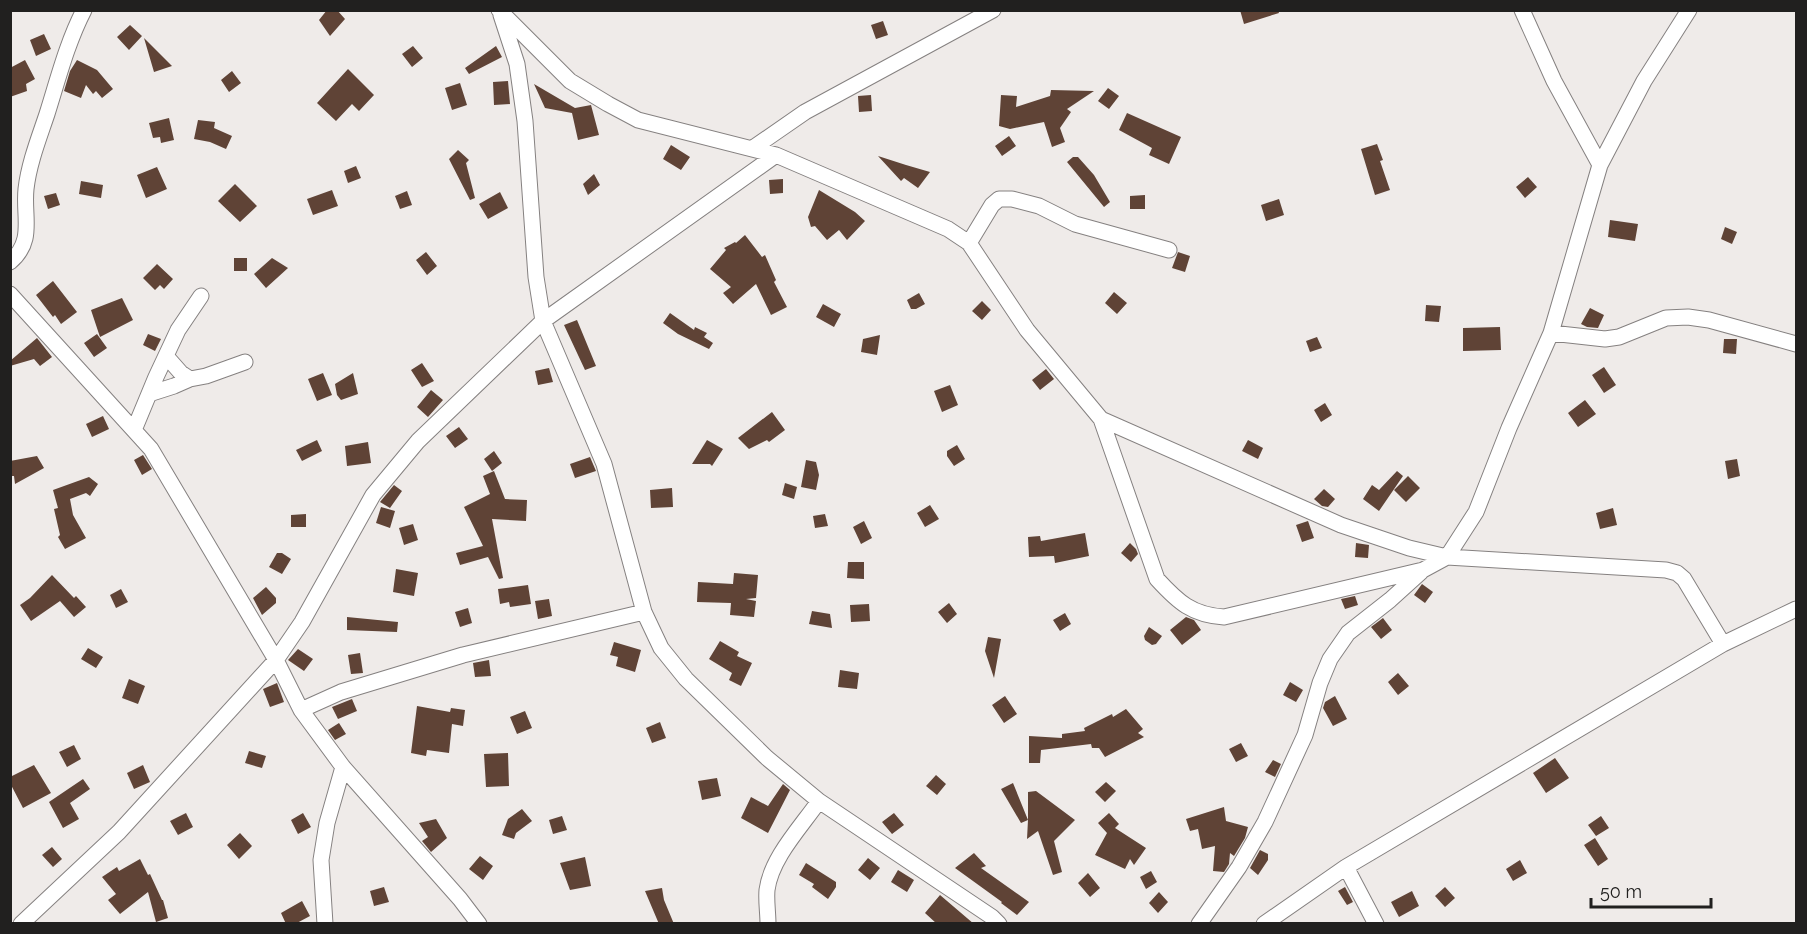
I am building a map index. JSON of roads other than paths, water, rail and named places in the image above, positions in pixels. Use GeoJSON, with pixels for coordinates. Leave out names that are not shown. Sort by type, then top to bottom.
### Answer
{"type":"FeatureCollection","features":[{"type":"Feature","properties":{"kind":"street"},"geometry":{"type":"LineString","coordinates":[[10,262],[24,245],[26,187],[31,164],[72,33],[84,10]]}},
{"type":"Feature","properties":{"kind":"street"},"geometry":{"type":"LineString","coordinates":[[753,148],[805,112],[993,10]]}},
{"type":"Feature","properties":{"kind":"street"},"geometry":{"type":"LineString","coordinates":[[1522,10],[1554,81],[1600,165]]}},
{"type":"Feature","properties":{"kind":"street"},"geometry":{"type":"LineString","coordinates":[[1199,924],[1239,867],[1265,822],[1305,735],[1320,683],[1330,659],[1348,633],[1423,570],[1447,557],[1476,512],[1509,428],[1551,333],[1600,165],[1644,81],[1689,10]]}},
{"type":"Feature","properties":{"kind":"street"},"geometry":{"type":"LineString","coordinates":[[500,11],[570,81],[638,120],[776,155],[948,229],[969,243],[1028,330],[1101,419],[1157,579],[1174,598],[1192,609],[1207,616],[1224,617],[1423,570]]}},
{"type":"Feature","properties":{"kind":"street"},"geometry":{"type":"LineString","coordinates":[[500,11],[517,64],[523,109],[536,277],[543,321],[604,464],[644,612],[662,648],[687,679],[767,758],[819,801],[992,917],[999,924]]}},
{"type":"Feature","properties":{"kind":"street"},"geometry":{"type":"LineString","coordinates":[[21,924],[119,832],[276,660],[302,622],[373,495],[418,441],[543,321],[776,155]]}},
{"type":"Feature","properties":{"kind":"street"},"geometry":{"type":"LineString","coordinates":[[969,243],[992,204],[999,199],[1012,199],[1039,206],[1075,224],[1169,250]]}},
{"type":"Feature","properties":{"kind":"street"},"geometry":{"type":"LineString","coordinates":[[10,294],[151,449],[276,660],[301,710],[343,767],[460,899],[479,924]]}},
{"type":"Feature","properties":{"kind":"street"},"geometry":{"type":"LineString","coordinates":[[134,430],[178,330],[201,296]]}},
{"type":"Feature","properties":{"kind":"street"},"geometry":{"type":"LineString","coordinates":[[1551,333],[1605,339],[1619,337],[1666,318],[1688,316],[1797,344]]}},
{"type":"Feature","properties":{"kind":"street"},"geometry":{"type":"LineString","coordinates":[[166,356],[181,373],[190,379]]}},
{"type":"Feature","properties":{"kind":"street"},"geometry":{"type":"LineString","coordinates":[[149,394],[245,362]]}},
{"type":"Feature","properties":{"kind":"street"},"geometry":{"type":"LineString","coordinates":[[1101,419],[1341,525],[1408,548],[1447,557],[1666,570],[1677,573],[1684,579],[1723,644]]}},
{"type":"Feature","properties":{"kind":"street"},"geometry":{"type":"LineString","coordinates":[[1264,924],[1346,867],[1723,644],[1797,609]]}},
{"type":"Feature","properties":{"kind":"street"},"geometry":{"type":"LineString","coordinates":[[301,710],[340,692],[463,655],[644,612]]}},
{"type":"Feature","properties":{"kind":"street"},"geometry":{"type":"LineString","coordinates":[[325,924],[321,860],[327,823],[343,767]]}},
{"type":"Feature","properties":{"kind":"street"},"geometry":{"type":"LineString","coordinates":[[768,924],[767,890],[771,873],[777,860],[819,801]]}},
{"type":"Feature","properties":{"kind":"street"},"geometry":{"type":"LineString","coordinates":[[1346,867],[1376,924]]}}]}
